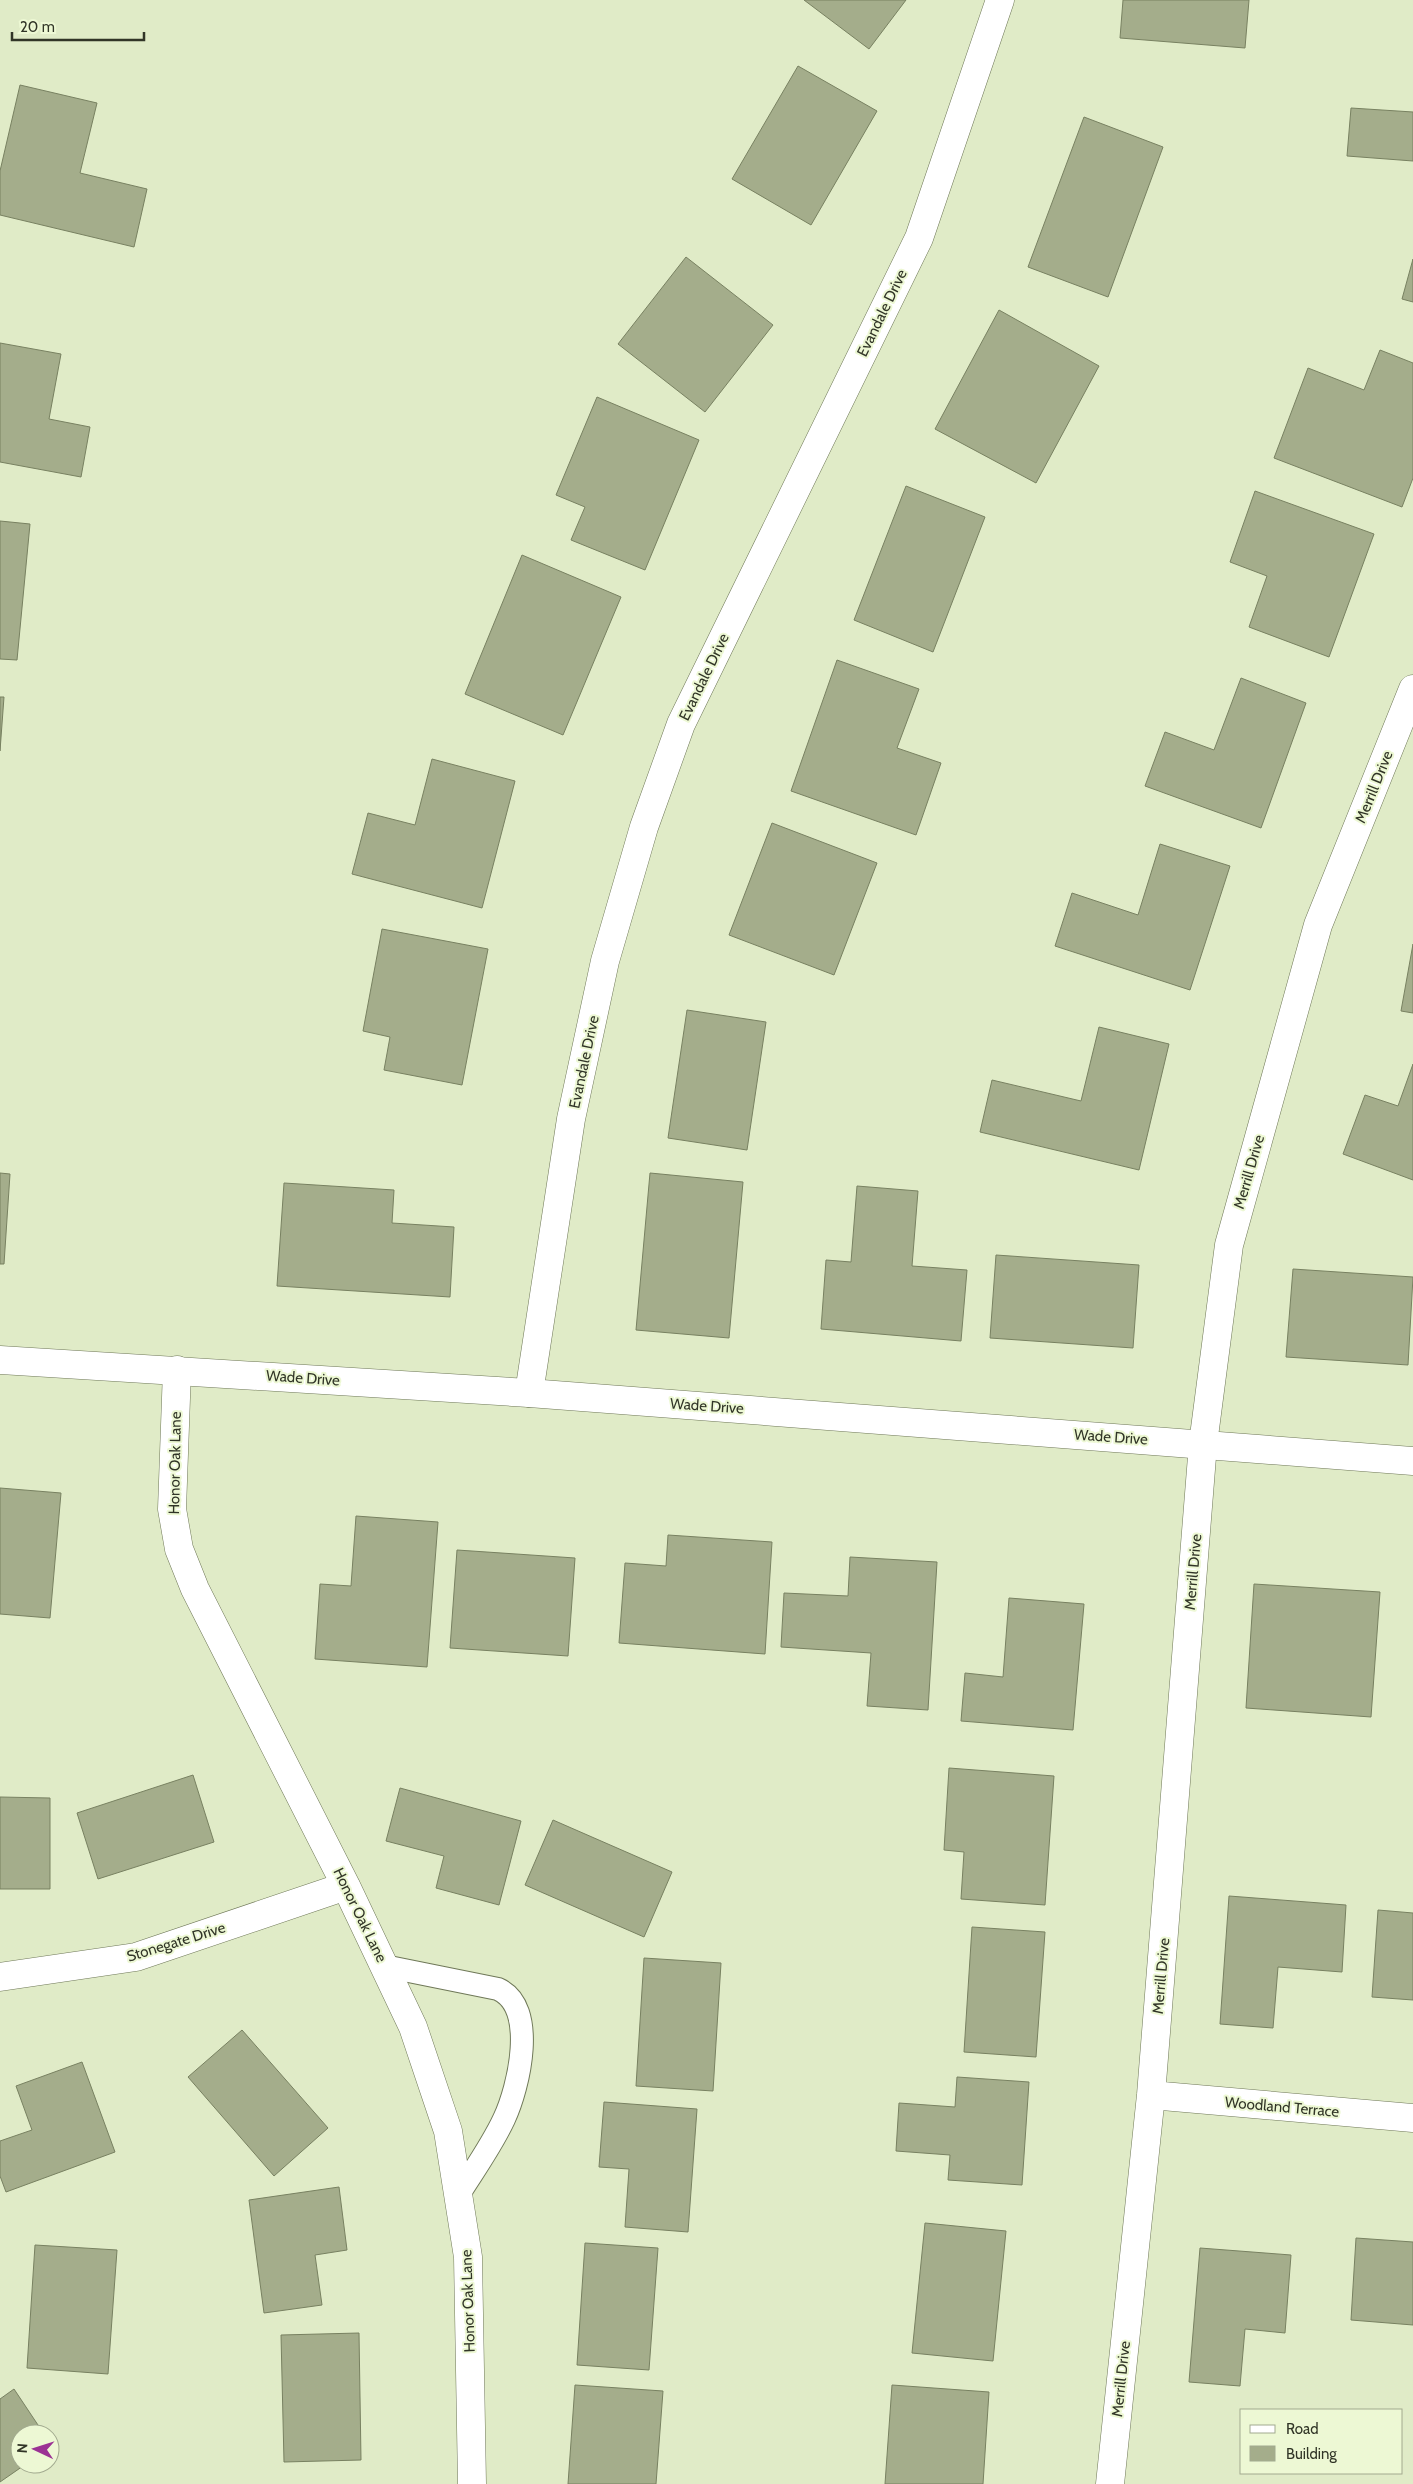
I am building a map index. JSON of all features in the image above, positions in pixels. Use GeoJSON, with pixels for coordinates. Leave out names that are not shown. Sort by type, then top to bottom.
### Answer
{"type":"FeatureCollection","features":[{"type":"Feature","properties":{"kind":"street","name":"Evandale Drive"},"geometry":{"type":"LineString","coordinates":[[529,1392],[571,1119],[605,961],[644,827],[681,724],[919,238],[1000,0]]}},
{"type":"Feature","properties":{"kind":"street","name":"Merrill Drive"},"geometry":{"type":"LineString","coordinates":[[1110,2484],[1151,2095],[1203,1444],[1229,1245],[1318,925],[1413,689]]}},
{"type":"Feature","properties":{"kind":"street","name":"Wade Drive"},"geometry":{"type":"LineString","coordinates":[[0,1360],[529,1392],[1413,1461]]}},
{"type":"Feature","properties":{"kind":"street","name":"Honor Oak Lane"},"geometry":{"type":"LineString","coordinates":[[177,1370],[172,1509],[179,1549],[195,1590],[346,1886],[413,2027],[448,2131],[468,2257],[472,2484]]}},
{"type":"Feature","properties":{"kind":"street","name":"Stonegate Drive"},"geometry":{"type":"LineString","coordinates":[[0,1977],[136,1956],[346,1886]]}},
{"type":"Feature","properties":{"kind":"street","name":"Woodland Terrace"},"geometry":{"type":"LineString","coordinates":[[1151,2095],[1413,2118]]}},
{"type":"Feature","properties":{"kind":"lane"},"geometry":{"type":"LineString","coordinates":[[384,1966],[498,1989],[514,2000],[518,2009],[522,2024],[520,2063],[516,2085],[504,2119],[458,2194]]}},
{"type":"Feature","properties":{"kind":"building"},"geometry":{"type":"Polygon","coordinates":[[[804,0],[906,0],[869,49],[804,0]]]}},
{"type":"Feature","properties":{"kind":"building"},"geometry":{"type":"Polygon","coordinates":[[[1123,0],[1249,0],[1245,48],[1120,38],[1123,0]]]}},
{"type":"Feature","properties":{"kind":"building"},"geometry":{"type":"Polygon","coordinates":[[[798,66],[877,111],[811,225],[732,179],[798,66]]]}},
{"type":"Feature","properties":{"kind":"building"},"geometry":{"type":"Polygon","coordinates":[[[20,85],[97,103],[80,173],[147,189],[134,247],[0,215],[0,171],[20,85]]]}},
{"type":"Feature","properties":{"kind":"building"},"geometry":{"type":"Polygon","coordinates":[[[1351,108],[1413,112],[1413,161],[1347,156],[1351,108]]]}},
{"type":"Feature","properties":{"kind":"building"},"geometry":{"type":"Polygon","coordinates":[[[1084,117],[1163,147],[1108,297],[1028,267],[1084,117]]]}},
{"type":"Feature","properties":{"kind":"building"},"geometry":{"type":"Polygon","coordinates":[[[686,257],[773,325],[705,412],[618,344],[686,257]]]}},
{"type":"Feature","properties":{"kind":"building"},"geometry":{"type":"Polygon","coordinates":[[[1413,259],[1413,302],[1402,299],[1413,259]]]}},
{"type":"Feature","properties":{"kind":"building"},"geometry":{"type":"Polygon","coordinates":[[[999,310],[1099,366],[1036,483],[935,429],[999,310]]]}},
{"type":"Feature","properties":{"kind":"building"},"geometry":{"type":"Polygon","coordinates":[[[0,343],[61,354],[49,419],[90,427],[81,477],[0,462],[0,343]]]}},
{"type":"Feature","properties":{"kind":"building"},"geometry":{"type":"Polygon","coordinates":[[[1380,350],[1413,363],[1413,478],[1402,507],[1274,458],[1308,368],[1364,390],[1380,350]]]}},
{"type":"Feature","properties":{"kind":"building"},"geometry":{"type":"Polygon","coordinates":[[[597,397],[699,440],[645,570],[571,540],[585,507],[556,495],[597,397]]]}},
{"type":"Feature","properties":{"kind":"building"},"geometry":{"type":"Polygon","coordinates":[[[906,486],[985,517],[933,652],[854,620],[906,486]]]}},
{"type":"Feature","properties":{"kind":"building"},"geometry":{"type":"Polygon","coordinates":[[[1255,491],[1374,534],[1329,657],[1249,627],[1267,576],[1230,562],[1255,491]]]}},
{"type":"Feature","properties":{"kind":"building"},"geometry":{"type":"Polygon","coordinates":[[[0,521],[30,524],[17,660],[0,659],[0,521]]]}},
{"type":"Feature","properties":{"kind":"building"},"geometry":{"type":"Polygon","coordinates":[[[522,555],[621,597],[563,735],[465,694],[522,555]]]}},
{"type":"Feature","properties":{"kind":"building"},"geometry":{"type":"Polygon","coordinates":[[[837,660],[919,689],[897,748],[941,763],[916,835],[791,791],[837,660]]]}},
{"type":"Feature","properties":{"kind":"building"},"geometry":{"type":"Polygon","coordinates":[[[1241,678],[1306,703],[1261,828],[1145,786],[1165,732],[1214,750],[1241,678]]]}},
{"type":"Feature","properties":{"kind":"building"},"geometry":{"type":"Polygon","coordinates":[[[0,697],[4,697],[0,751],[0,697]]]}},
{"type":"Feature","properties":{"kind":"building"},"geometry":{"type":"Polygon","coordinates":[[[432,759],[515,781],[482,908],[352,874],[368,813],[415,825],[432,759]]]}},
{"type":"Feature","properties":{"kind":"building"},"geometry":{"type":"Polygon","coordinates":[[[772,823],[877,863],[834,975],[729,935],[772,823]]]}},
{"type":"Feature","properties":{"kind":"building"},"geometry":{"type":"Polygon","coordinates":[[[1160,844],[1230,866],[1190,990],[1055,946],[1072,893],[1138,915],[1160,844]]]}},
{"type":"Feature","properties":{"kind":"building"},"geometry":{"type":"Polygon","coordinates":[[[382,929],[488,949],[462,1085],[384,1070],[390,1037],[363,1031],[382,929]]]}},
{"type":"Feature","properties":{"kind":"building"},"geometry":{"type":"Polygon","coordinates":[[[1413,944],[1413,1013],[1401,1011],[1413,944]]]}},
{"type":"Feature","properties":{"kind":"building"},"geometry":{"type":"Polygon","coordinates":[[[687,1010],[766,1022],[747,1150],[668,1138],[687,1010]]]}},
{"type":"Feature","properties":{"kind":"building"},"geometry":{"type":"Polygon","coordinates":[[[1099,1027],[1169,1044],[1139,1170],[980,1132],[992,1080],[1081,1101],[1099,1027]]]}},
{"type":"Feature","properties":{"kind":"building"},"geometry":{"type":"Polygon","coordinates":[[[1413,1064],[1413,1180],[1343,1154],[1365,1095],[1398,1106],[1413,1064]]]}},
{"type":"Feature","properties":{"kind":"building"},"geometry":{"type":"Polygon","coordinates":[[[0,1173],[10,1174],[4,1264],[0,1264],[0,1173]]]}},
{"type":"Feature","properties":{"kind":"building"},"geometry":{"type":"Polygon","coordinates":[[[650,1173],[743,1182],[729,1338],[636,1330],[650,1173]]]}},
{"type":"Feature","properties":{"kind":"building"},"geometry":{"type":"Polygon","coordinates":[[[284,1183],[394,1190],[392,1223],[454,1227],[450,1297],[277,1286],[284,1183]]]}},
{"type":"Feature","properties":{"kind":"building"},"geometry":{"type":"Polygon","coordinates":[[[857,1186],[918,1191],[912,1266],[967,1270],[961,1341],[821,1329],[826,1260],[851,1262],[857,1186]]]}},
{"type":"Feature","properties":{"kind":"building"},"geometry":{"type":"Polygon","coordinates":[[[996,1255],[1139,1265],[1133,1348],[990,1338],[996,1255]]]}},
{"type":"Feature","properties":{"kind":"building"},"geometry":{"type":"Polygon","coordinates":[[[1293,1269],[1413,1277],[1408,1365],[1286,1357],[1293,1269]]]}},
{"type":"Feature","properties":{"kind":"building"},"geometry":{"type":"Polygon","coordinates":[[[0,1488],[61,1493],[50,1618],[0,1614],[0,1488]]]}},
{"type":"Feature","properties":{"kind":"building"},"geometry":{"type":"Polygon","coordinates":[[[356,1516],[438,1522],[427,1667],[315,1659],[320,1584],[351,1586],[356,1516]]]}},
{"type":"Feature","properties":{"kind":"building"},"geometry":{"type":"Polygon","coordinates":[[[668,1535],[772,1542],[765,1654],[619,1643],[625,1563],[666,1566],[668,1535]]]}},
{"type":"Feature","properties":{"kind":"building"},"geometry":{"type":"Polygon","coordinates":[[[457,1550],[575,1558],[568,1656],[450,1648],[457,1550]]]}},
{"type":"Feature","properties":{"kind":"building"},"geometry":{"type":"Polygon","coordinates":[[[850,1557],[937,1562],[928,1710],[867,1706],[871,1653],[781,1647],[784,1593],[848,1596],[850,1557]]]}},
{"type":"Feature","properties":{"kind":"building"},"geometry":{"type":"Polygon","coordinates":[[[1254,1584],[1380,1592],[1371,1717],[1246,1708],[1254,1584]]]}},
{"type":"Feature","properties":{"kind":"building"},"geometry":{"type":"Polygon","coordinates":[[[1009,1598],[1084,1604],[1073,1730],[961,1721],[965,1673],[1003,1677],[1009,1598]]]}},
{"type":"Feature","properties":{"kind":"building"},"geometry":{"type":"Polygon","coordinates":[[[949,1768],[1054,1776],[1045,1905],[961,1899],[964,1852],[944,1850],[949,1768]]]}},
{"type":"Feature","properties":{"kind":"building"},"geometry":{"type":"Polygon","coordinates":[[[193,1775],[214,1842],[98,1879],[77,1813],[193,1775]]]}},
{"type":"Feature","properties":{"kind":"building"},"geometry":{"type":"Polygon","coordinates":[[[400,1788],[521,1821],[499,1905],[436,1888],[444,1856],[386,1841],[400,1788]]]}},
{"type":"Feature","properties":{"kind":"building"},"geometry":{"type":"Polygon","coordinates":[[[0,1797],[50,1798],[50,1889],[0,1889],[0,1797]]]}},
{"type":"Feature","properties":{"kind":"building"},"geometry":{"type":"Polygon","coordinates":[[[553,1820],[672,1872],[644,1937],[525,1885],[553,1820]]]}},
{"type":"Feature","properties":{"kind":"building"},"geometry":{"type":"Polygon","coordinates":[[[1229,1896],[1346,1905],[1342,1972],[1278,1967],[1273,2028],[1220,2024],[1229,1896]]]}},
{"type":"Feature","properties":{"kind":"building"},"geometry":{"type":"Polygon","coordinates":[[[1378,1910],[1413,1913],[1413,2000],[1372,1997],[1378,1910]]]}},
{"type":"Feature","properties":{"kind":"building"},"geometry":{"type":"Polygon","coordinates":[[[972,1927],[1045,1932],[1036,2057],[964,2052],[972,1927]]]}},
{"type":"Feature","properties":{"kind":"building"},"geometry":{"type":"Polygon","coordinates":[[[644,1958],[721,1963],[713,2091],[636,2086],[644,1958]]]}},
{"type":"Feature","properties":{"kind":"building"},"geometry":{"type":"Polygon","coordinates":[[[242,2030],[328,2128],[274,2176],[188,2077],[242,2030]]]}},
{"type":"Feature","properties":{"kind":"building"},"geometry":{"type":"Polygon","coordinates":[[[82,2062],[115,2152],[6,2192],[0,2176],[0,2141],[32,2130],[16,2086],[82,2062]]]}},
{"type":"Feature","properties":{"kind":"building"},"geometry":{"type":"Polygon","coordinates":[[[957,2077],[1029,2082],[1022,2185],[948,2180],[950,2155],[896,2151],[899,2103],[955,2107],[957,2077]]]}},
{"type":"Feature","properties":{"kind":"building"},"geometry":{"type":"Polygon","coordinates":[[[604,2102],[697,2109],[688,2232],[625,2227],[629,2169],[599,2167],[604,2102]]]}},
{"type":"Feature","properties":{"kind":"building"},"geometry":{"type":"Polygon","coordinates":[[[339,2187],[347,2250],[315,2255],[322,2305],[264,2313],[249,2200],[339,2187]]]}},
{"type":"Feature","properties":{"kind":"building"},"geometry":{"type":"Polygon","coordinates":[[[925,2223],[1006,2231],[993,2361],[912,2353],[925,2223]]]}},
{"type":"Feature","properties":{"kind":"building"},"geometry":{"type":"Polygon","coordinates":[[[1356,2238],[1413,2242],[1413,2325],[1351,2320],[1356,2238]]]}},
{"type":"Feature","properties":{"kind":"building"},"geometry":{"type":"Polygon","coordinates":[[[585,2243],[658,2248],[649,2370],[577,2365],[585,2243]]]}},
{"type":"Feature","properties":{"kind":"building"},"geometry":{"type":"Polygon","coordinates":[[[35,2245],[117,2250],[108,2374],[27,2368],[35,2245]]]}},
{"type":"Feature","properties":{"kind":"building"},"geometry":{"type":"Polygon","coordinates":[[[1200,2248],[1291,2255],[1285,2333],[1245,2329],[1240,2386],[1189,2382],[1200,2248]]]}},
{"type":"Feature","properties":{"kind":"building"},"geometry":{"type":"Polygon","coordinates":[[[359,2333],[361,2460],[284,2462],[281,2335],[359,2333]]]}},
{"type":"Feature","properties":{"kind":"building"},"geometry":{"type":"Polygon","coordinates":[[[575,2385],[663,2391],[656,2484],[568,2484],[575,2385]]]}},
{"type":"Feature","properties":{"kind":"building"},"geometry":{"type":"Polygon","coordinates":[[[892,2385],[989,2392],[983,2484],[885,2484],[892,2385]]]}},
{"type":"Feature","properties":{"kind":"building"},"geometry":{"type":"Polygon","coordinates":[[[14,2389],[37,2424],[10,2424],[10,2474],[12,2474],[0,2482],[0,2399],[14,2389]]]}}]}
